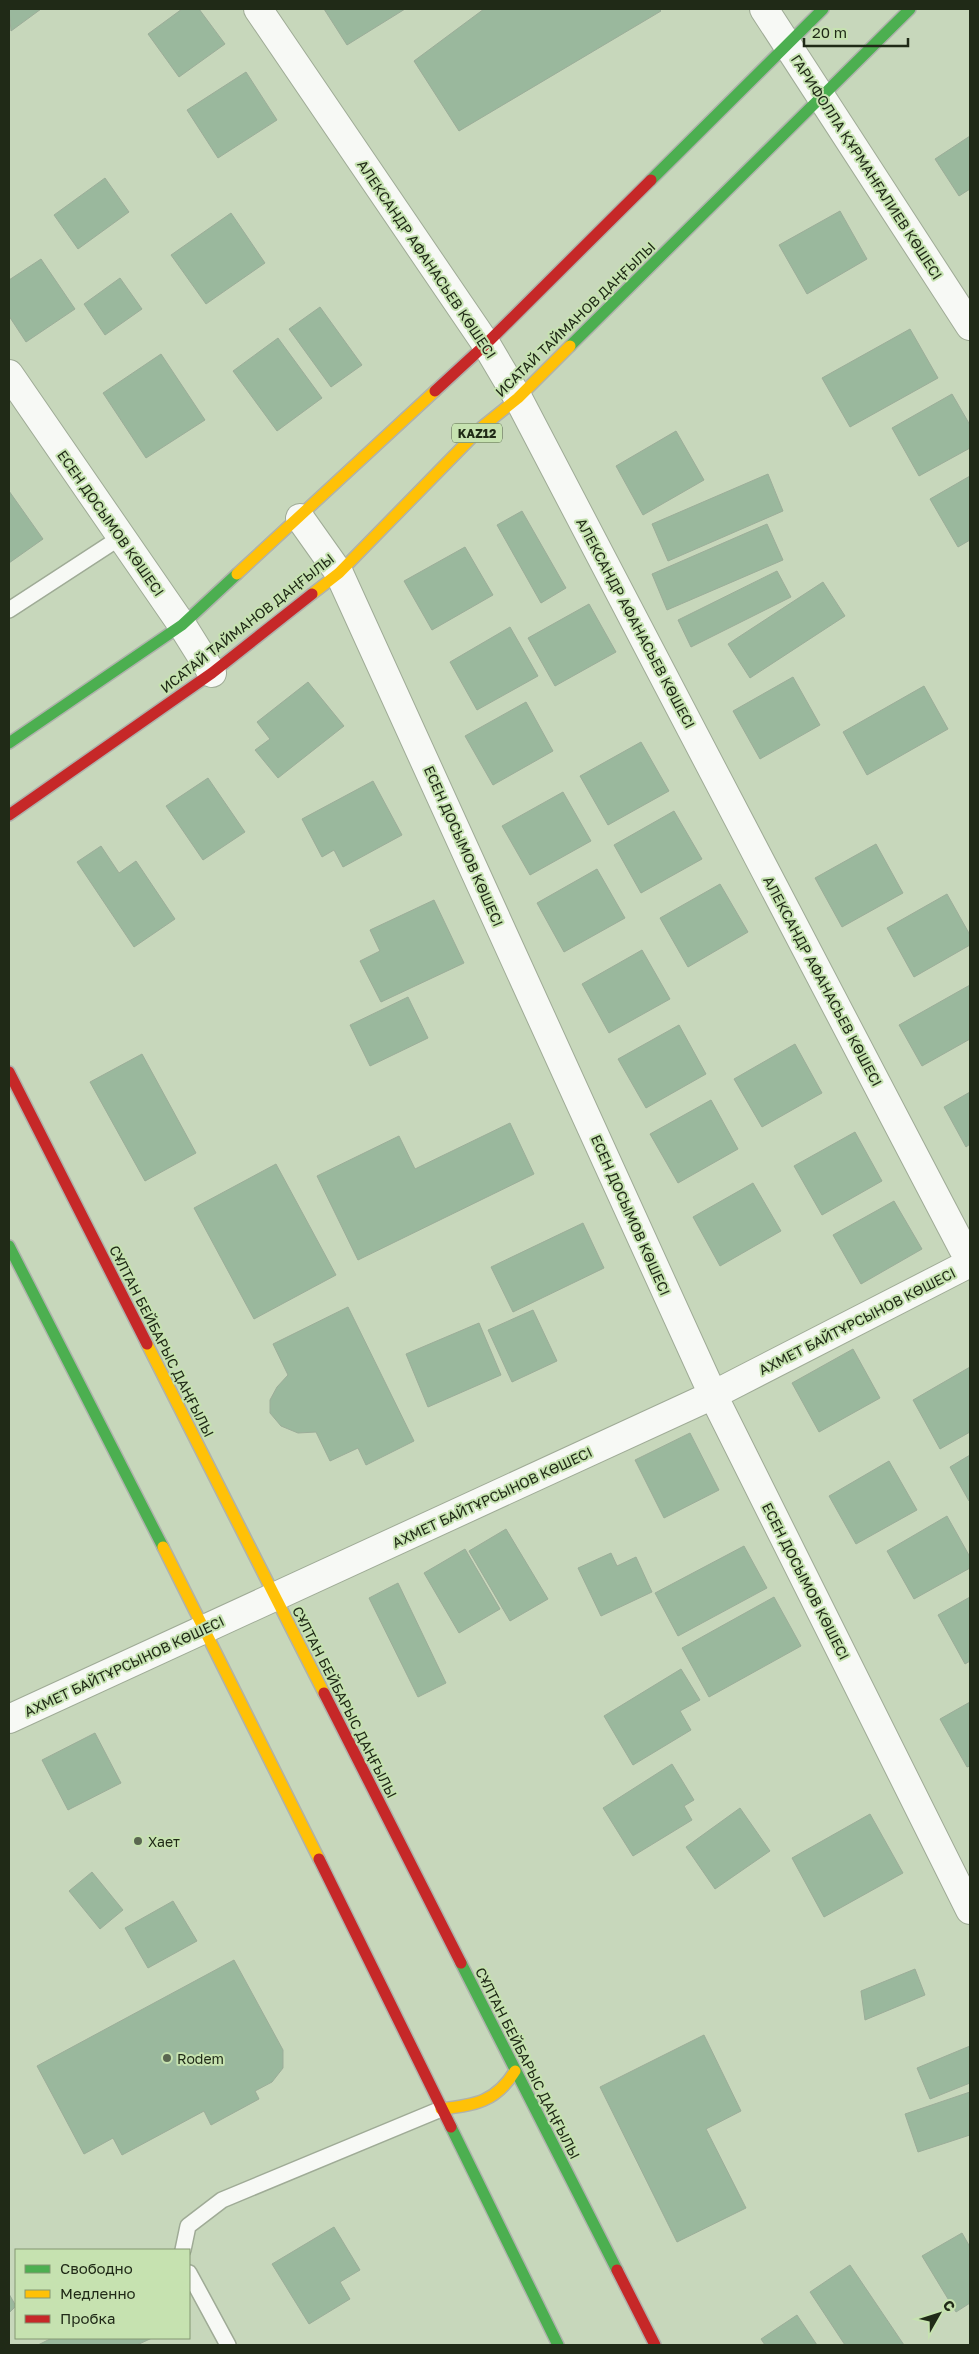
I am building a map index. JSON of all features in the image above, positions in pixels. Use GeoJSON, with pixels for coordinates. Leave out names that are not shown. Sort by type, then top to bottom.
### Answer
{"type":"FeatureCollection","features":[{"type":"Feature","properties":{"kind":"main road"},"geometry":{"type":"LineString","coordinates":[[9,743],[182,625],[300,518],[486,344],[823,9]]}},
{"type":"Feature","properties":{"kind":"main road","name":"ИСАТАЙ ТАЙМАНОВ ДАҢҒЫЛЫ"},"geometry":{"type":"LineString","coordinates":[[9,815],[212,673],[339,573],[482,428],[518,398],[820,96],[910,9]]}},
{"type":"Feature","properties":{"kind":"main road","name":"СҰЛТАН БЕЙБАРЫС ДАҢҒЫЛЫ"},"geometry":{"type":"LineString","coordinates":[[9,1072],[655,2345]]}},
{"type":"Feature","properties":{"kind":"main road"},"geometry":{"type":"LineString","coordinates":[[9,1246],[205,1629],[558,2345]]}},
{"type":"Feature","properties":{"kind":"main road"},"geometry":{"type":"LineString","coordinates":[[441,2109],[471,2106],[488,2100],[507,2086],[515,2070]]}},
{"type":"Feature","properties":{"kind":"street","name":"АЛЕКСАНДР АФАНАСЬЕВ КӨШЕСІ"},"geometry":{"type":"LineString","coordinates":[[258,9],[486,344],[518,398],[970,1262]]}},
{"type":"Feature","properties":{"kind":"street","name":"ГАРИФОЛЛА ҚҰРМАНҒАЛИЕВ КӨШЕСІ"},"geometry":{"type":"LineString","coordinates":[[764,9],[970,326]]}},
{"type":"Feature","properties":{"kind":"street","name":"ЕСЕН ДОСЫМОВ КӨШЕСІ"},"geometry":{"type":"LineString","coordinates":[[9,374],[182,625],[212,673]]}},
{"type":"Feature","properties":{"kind":"street","name":"ЕСЕН ДОСЫМОВ КӨШЕСІ"},"geometry":{"type":"LineString","coordinates":[[300,518],[339,573],[713,1395],[970,1910]]}},
{"type":"Feature","properties":{"kind":"street","name":"АХМЕТ БАЙТҰРСЫНОВ КӨШЕСІ"},"geometry":{"type":"LineString","coordinates":[[9,1719],[713,1395],[970,1262]]}},
{"type":"Feature","properties":{"kind":"lane"},"geometry":{"type":"LineString","coordinates":[[9,610],[120,536]]}},
{"type":"Feature","properties":{"kind":"lane"},"geometry":{"type":"LineString","coordinates":[[183,2249],[188,2226],[222,2200],[441,2109]]}},
{"type":"Feature","properties":{"kind":"lane"},"geometry":{"type":"LineString","coordinates":[[190,2275],[228,2345]]}},
{"type":"Feature","properties":{"kind":"building"},"geometry":{"type":"Polygon","coordinates":[[[9,9],[41,9],[11,31],[9,9]]]}},
{"type":"Feature","properties":{"kind":"building"},"geometry":{"type":"Polygon","coordinates":[[[182,9],[199,9],[225,44],[179,77],[148,34],[182,9]]]}},
{"type":"Feature","properties":{"kind":"building"},"geometry":{"type":"Polygon","coordinates":[[[324,9],[405,9],[347,45],[324,9]]]}},
{"type":"Feature","properties":{"kind":"building"},"geometry":{"type":"Polygon","coordinates":[[[484,9],[659,9],[661,11],[459,131],[414,61],[484,9]]]}},
{"type":"Feature","properties":{"kind":"building"},"geometry":{"type":"Polygon","coordinates":[[[246,72],[277,120],[218,158],[187,110],[246,72]]]}},
{"type":"Feature","properties":{"kind":"building"},"geometry":{"type":"Polygon","coordinates":[[[970,136],[970,189],[959,196],[935,159],[970,136]]]}},
{"type":"Feature","properties":{"kind":"building"},"geometry":{"type":"Polygon","coordinates":[[[105,178],[129,212],[78,249],[54,215],[105,178]]]}},
{"type":"Feature","properties":{"kind":"building"},"geometry":{"type":"Polygon","coordinates":[[[840,211],[867,259],[807,294],[779,245],[840,211]]]}},
{"type":"Feature","properties":{"kind":"building"},"geometry":{"type":"Polygon","coordinates":[[[231,213],[265,263],[206,304],[171,255],[231,213]]]}},
{"type":"Feature","properties":{"kind":"building"},"geometry":{"type":"Polygon","coordinates":[[[41,259],[75,309],[26,342],[9,316],[9,280],[41,259]]]}},
{"type":"Feature","properties":{"kind":"building"},"geometry":{"type":"Polygon","coordinates":[[[120,278],[142,309],[105,335],[84,304],[120,278]]]}},
{"type":"Feature","properties":{"kind":"building"},"geometry":{"type":"Polygon","coordinates":[[[320,307],[362,365],[331,387],[289,329],[320,307]]]}},
{"type":"Feature","properties":{"kind":"building"},"geometry":{"type":"Polygon","coordinates":[[[910,329],[938,378],[850,427],[822,378],[910,329]]]}},
{"type":"Feature","properties":{"kind":"building"},"geometry":{"type":"Polygon","coordinates":[[[278,338],[322,398],[277,431],[233,371],[278,338]]]}},
{"type":"Feature","properties":{"kind":"building"},"geometry":{"type":"Polygon","coordinates":[[[161,354],[205,420],[146,458],[103,393],[161,354]]]}},
{"type":"Feature","properties":{"kind":"building"},"geometry":{"type":"Polygon","coordinates":[[[952,394],[970,425],[970,448],[919,476],[892,428],[952,394]]]}},
{"type":"Feature","properties":{"kind":"building"},"geometry":{"type":"Polygon","coordinates":[[[676,431],[704,480],[643,515],[616,466],[676,431]]]}},
{"type":"Feature","properties":{"kind":"building"},"geometry":{"type":"Polygon","coordinates":[[[768,474],[783,511],[668,561],[652,524],[768,474]]]}},
{"type":"Feature","properties":{"kind":"building"},"geometry":{"type":"Polygon","coordinates":[[[970,476],[970,540],[958,547],[930,499],[970,476]]]}},
{"type":"Feature","properties":{"kind":"building"},"geometry":{"type":"Polygon","coordinates":[[[9,491],[43,539],[9,563],[9,491]]]}},
{"type":"Feature","properties":{"kind":"building"},"geometry":{"type":"Polygon","coordinates":[[[522,511],[566,588],[541,603],[497,525],[522,511]]]}},
{"type":"Feature","properties":{"kind":"building"},"geometry":{"type":"Polygon","coordinates":[[[767,524],[783,560],[667,610],[652,574],[767,524]]]}},
{"type":"Feature","properties":{"kind":"building"},"geometry":{"type":"Polygon","coordinates":[[[465,547],[493,595],[432,630],[404,581],[465,547]]]}},
{"type":"Feature","properties":{"kind":"building"},"geometry":{"type":"Polygon","coordinates":[[[777,571],[791,597],[691,647],[678,620],[777,571]]]}},
{"type":"Feature","properties":{"kind":"building"},"geometry":{"type":"Polygon","coordinates":[[[823,582],[845,616],[750,678],[728,644],[823,582]]]}},
{"type":"Feature","properties":{"kind":"building"},"geometry":{"type":"Polygon","coordinates":[[[589,604],[616,652],[555,686],[528,638],[589,604]]]}},
{"type":"Feature","properties":{"kind":"building"},"geometry":{"type":"Polygon","coordinates":[[[510,627],[538,676],[477,710],[450,662],[510,627]]]}},
{"type":"Feature","properties":{"kind":"building"},"geometry":{"type":"Polygon","coordinates":[[[793,677],[820,725],[760,759],[733,711],[793,677]]]}},
{"type":"Feature","properties":{"kind":"building"},"geometry":{"type":"Polygon","coordinates":[[[308,682],[344,726],[278,778],[255,750],[270,739],[257,722],[308,682]]]}},
{"type":"Feature","properties":{"kind":"building"},"geometry":{"type":"Polygon","coordinates":[[[924,686],[948,729],[867,775],[843,732],[924,686]]]}},
{"type":"Feature","properties":{"kind":"building"},"geometry":{"type":"Polygon","coordinates":[[[526,702],[553,751],[493,785],[465,736],[526,702]]]}},
{"type":"Feature","properties":{"kind":"building"},"geometry":{"type":"Polygon","coordinates":[[[641,742],[669,791],[608,825],[580,776],[641,742]]]}},
{"type":"Feature","properties":{"kind":"building"},"geometry":{"type":"Polygon","coordinates":[[[208,778],[245,832],[203,860],[166,806],[208,778]]]}},
{"type":"Feature","properties":{"kind":"building"},"geometry":{"type":"Polygon","coordinates":[[[373,781],[402,835],[343,867],[334,850],[322,857],[302,819],[373,781]]]}},
{"type":"Feature","properties":{"kind":"building"},"geometry":{"type":"Polygon","coordinates":[[[563,792],[591,841],[530,875],[502,826],[563,792]]]}},
{"type":"Feature","properties":{"kind":"building"},"geometry":{"type":"Polygon","coordinates":[[[674,811],[702,859],[641,893],[614,845],[674,811]]]}},
{"type":"Feature","properties":{"kind":"building"},"geometry":{"type":"Polygon","coordinates":[[[876,844],[903,893],[842,927],[815,878],[876,844]]]}},
{"type":"Feature","properties":{"kind":"building"},"geometry":{"type":"Polygon","coordinates":[[[101,846],[119,873],[136,861],[175,919],[134,947],[77,862],[101,846]]]}},
{"type":"Feature","properties":{"kind":"building"},"geometry":{"type":"Polygon","coordinates":[[[597,869],[625,918],[564,952],[537,903],[597,869]]]}},
{"type":"Feature","properties":{"kind":"building"},"geometry":{"type":"Polygon","coordinates":[[[720,884],[748,932],[688,967],[660,918],[720,884]]]}},
{"type":"Feature","properties":{"kind":"building"},"geometry":{"type":"Polygon","coordinates":[[[947,894],[970,935],[970,945],[914,977],[887,928],[947,894]]]}},
{"type":"Feature","properties":{"kind":"building"},"geometry":{"type":"Polygon","coordinates":[[[434,900],[464,963],[381,1002],[360,961],[380,951],[370,930],[434,900]]]}},
{"type":"Feature","properties":{"kind":"building"},"geometry":{"type":"Polygon","coordinates":[[[642,950],[670,999],[609,1033],[582,984],[642,950]]]}},
{"type":"Feature","properties":{"kind":"building"},"geometry":{"type":"Polygon","coordinates":[[[970,985],[970,1039],[922,1066],[899,1025],[970,985]]]}},
{"type":"Feature","properties":{"kind":"building"},"geometry":{"type":"Polygon","coordinates":[[[408,997],[428,1038],[370,1066],[350,1025],[408,997]]]}},
{"type":"Feature","properties":{"kind":"building"},"geometry":{"type":"Polygon","coordinates":[[[679,1025],[706,1074],[646,1108],[618,1059],[679,1025]]]}},
{"type":"Feature","properties":{"kind":"building"},"geometry":{"type":"Polygon","coordinates":[[[795,1044],[822,1093],[762,1127],[734,1079],[795,1044]]]}},
{"type":"Feature","properties":{"kind":"building"},"geometry":{"type":"Polygon","coordinates":[[[142,1054],[196,1153],[145,1181],[90,1082],[142,1054]]]}},
{"type":"Feature","properties":{"kind":"building"},"geometry":{"type":"Polygon","coordinates":[[[970,1092],[970,1144],[966,1147],[944,1107],[970,1092]]]}},
{"type":"Feature","properties":{"kind":"building"},"geometry":{"type":"Polygon","coordinates":[[[711,1100],[738,1149],[678,1183],[650,1134],[711,1100]]]}},
{"type":"Feature","properties":{"kind":"building"},"geometry":{"type":"Polygon","coordinates":[[[510,1123],[534,1174],[358,1260],[317,1176],[399,1136],[415,1169],[510,1123]]]}},
{"type":"Feature","properties":{"kind":"building"},"geometry":{"type":"Polygon","coordinates":[[[855,1132],[882,1181],[822,1215],[794,1166],[855,1132]]]}},
{"type":"Feature","properties":{"kind":"building"},"geometry":{"type":"Polygon","coordinates":[[[276,1164],[336,1275],[254,1319],[194,1208],[276,1164]]]}},
{"type":"Feature","properties":{"kind":"building"},"geometry":{"type":"Polygon","coordinates":[[[753,1183],[781,1231],[720,1266],[693,1217],[753,1183]]]}},
{"type":"Feature","properties":{"kind":"building"},"geometry":{"type":"Polygon","coordinates":[[[894,1201],[922,1249],[861,1284],[833,1235],[894,1201]]]}},
{"type":"Feature","properties":{"kind":"building"},"geometry":{"type":"Polygon","coordinates":[[[583,1223],[604,1268],[513,1312],[491,1267],[583,1223]]]}},
{"type":"Feature","properties":{"kind":"building"},"geometry":{"type":"Polygon","coordinates":[[[348,1307],[414,1441],[366,1465],[358,1448],[330,1461],[316,1432],[298,1433],[281,1426],[270,1413],[270,1400],[277,1387],[288,1375],[273,1344],[348,1307]]]}},
{"type":"Feature","properties":{"kind":"building"},"geometry":{"type":"Polygon","coordinates":[[[533,1310],[557,1361],[512,1382],[488,1330],[533,1310]]]}},
{"type":"Feature","properties":{"kind":"building"},"geometry":{"type":"Polygon","coordinates":[[[479,1323],[501,1375],[428,1407],[406,1354],[479,1323]]]}},
{"type":"Feature","properties":{"kind":"building"},"geometry":{"type":"Polygon","coordinates":[[[853,1349],[880,1398],[819,1432],[792,1383],[853,1349]]]}},
{"type":"Feature","properties":{"kind":"building"},"geometry":{"type":"Polygon","coordinates":[[[970,1367],[970,1432],[940,1449],[913,1400],[970,1367]]]}},
{"type":"Feature","properties":{"kind":"building"},"geometry":{"type":"Polygon","coordinates":[[[690,1433],[719,1490],[664,1518],[635,1460],[690,1433]]]}},
{"type":"Feature","properties":{"kind":"building"},"geometry":{"type":"Polygon","coordinates":[[[970,1455],[970,1500],[969,1501],[950,1467],[970,1455]]]}},
{"type":"Feature","properties":{"kind":"building"},"geometry":{"type":"Polygon","coordinates":[[[889,1461],[917,1510],[856,1544],[829,1496],[889,1461]]]}},
{"type":"Feature","properties":{"kind":"building"},"geometry":{"type":"Polygon","coordinates":[[[947,1516],[970,1557],[970,1568],[914,1599],[887,1551],[947,1516]]]}},
{"type":"Feature","properties":{"kind":"building"},"geometry":{"type":"Polygon","coordinates":[[[506,1529],[548,1599],[510,1621],[469,1551],[506,1529]]]}},
{"type":"Feature","properties":{"kind":"building"},"geometry":{"type":"Polygon","coordinates":[[[744,1546],[767,1588],[678,1636],[655,1593],[744,1546]]]}},
{"type":"Feature","properties":{"kind":"building"},"geometry":{"type":"Polygon","coordinates":[[[465,1549],[500,1609],[459,1633],[424,1573],[465,1549]]]}},
{"type":"Feature","properties":{"kind":"building"},"geometry":{"type":"Polygon","coordinates":[[[611,1553],[617,1566],[636,1557],[652,1592],[601,1616],[578,1568],[611,1553]]]}},
{"type":"Feature","properties":{"kind":"building"},"geometry":{"type":"Polygon","coordinates":[[[398,1583],[446,1683],[418,1697],[369,1598],[398,1583]]]}},
{"type":"Feature","properties":{"kind":"building"},"geometry":{"type":"Polygon","coordinates":[[[774,1597],[801,1646],[709,1697],[682,1648],[774,1597]]]}},
{"type":"Feature","properties":{"kind":"building"},"geometry":{"type":"Polygon","coordinates":[[[970,1597],[970,1661],[965,1664],[938,1615],[970,1597]]]}},
{"type":"Feature","properties":{"kind":"building"},"geometry":{"type":"Polygon","coordinates":[[[681,1669],[700,1700],[680,1711],[691,1730],[633,1765],[604,1716],[681,1669]]]}},
{"type":"Feature","properties":{"kind":"building"},"geometry":{"type":"Polygon","coordinates":[[[970,1702],[970,1766],[967,1767],[940,1719],[970,1702]]]}},
{"type":"Feature","properties":{"kind":"building"},"geometry":{"type":"Polygon","coordinates":[[[95,1733],[121,1783],[68,1810],[42,1760],[95,1733]]]}},
{"type":"Feature","properties":{"kind":"building"},"geometry":{"type":"Polygon","coordinates":[[[672,1764],[694,1800],[684,1806],[692,1820],[633,1856],[603,1808],[672,1764]]]}},
{"type":"Feature","properties":{"kind":"building"},"geometry":{"type":"Polygon","coordinates":[[[740,1808],[770,1851],[715,1889],[686,1847],[740,1808]]]}},
{"type":"Feature","properties":{"kind":"building"},"geometry":{"type":"Polygon","coordinates":[[[870,1814],[903,1873],[824,1917],[792,1858],[870,1814]]]}},
{"type":"Feature","properties":{"kind":"building"},"geometry":{"type":"Polygon","coordinates":[[[92,1872],[123,1910],[100,1929],[69,1891],[92,1872]]]}},
{"type":"Feature","properties":{"kind":"building"},"geometry":{"type":"Polygon","coordinates":[[[173,1901],[197,1941],[148,1968],[125,1928],[173,1901]]]}},
{"type":"Feature","properties":{"kind":"building","name":"Rodem"},"geometry":{"type":"Polygon","coordinates":[[[234,1960],[283,2050],[283,2068],[272,2082],[255,2091],[259,2099],[211,2125],[204,2111],[122,2155],[113,2138],[84,2154],[37,2066],[234,1960]]]}},
{"type":"Feature","properties":{"kind":"building"},"geometry":{"type":"Polygon","coordinates":[[[915,1969],[925,1995],[865,2020],[861,1991],[915,1969]]]}},
{"type":"Feature","properties":{"kind":"building"},"geometry":{"type":"Polygon","coordinates":[[[704,2035],[741,2111],[706,2129],[746,2208],[677,2242],[600,2087],[704,2035]]]}},
{"type":"Feature","properties":{"kind":"building"},"geometry":{"type":"Polygon","coordinates":[[[970,2046],[970,2083],[930,2099],[917,2068],[970,2046]]]}},
{"type":"Feature","properties":{"kind":"building"},"geometry":{"type":"Polygon","coordinates":[[[970,2092],[970,2135],[918,2152],[905,2114],[970,2092]]]}},
{"type":"Feature","properties":{"kind":"building"},"geometry":{"type":"Polygon","coordinates":[[[334,2227],[360,2270],[340,2282],[350,2299],[309,2324],[272,2264],[334,2227]]]}},
{"type":"Feature","properties":{"kind":"building"},"geometry":{"type":"Polygon","coordinates":[[[962,2233],[970,2247],[970,2303],[956,2312],[922,2256],[962,2233]]]}},
{"type":"Feature","properties":{"kind":"building"},"geometry":{"type":"Polygon","coordinates":[[[850,2265],[904,2345],[845,2345],[810,2292],[850,2265]]]}},
{"type":"Feature","properties":{"kind":"building"},"geometry":{"type":"Polygon","coordinates":[[[9,2294],[15,2307],[9,2313],[9,2294]]]}},
{"type":"Feature","properties":{"kind":"building"},"geometry":{"type":"Polygon","coordinates":[[[797,2315],[817,2345],[765,2345],[761,2339],[797,2315]]]}},
{"type":"Feature","properties":{"kind":"building"},"geometry":{"type":"Polygon","coordinates":[[[50,2339],[150,2339],[137,2345],[38,2345],[50,2339]]]}},
{"type":"Feature","properties":{"kind":"traffic: fast"},"geometry":{"type":"LineString","coordinates":[[651,180],[823,9]]}},
{"type":"Feature","properties":{"kind":"traffic: fast"},"geometry":{"type":"LineString","coordinates":[[570,346],[910,9]]}},
{"type":"Feature","properties":{"kind":"traffic: fast"},"geometry":{"type":"LineString","coordinates":[[9,743],[182,625],[237,574]]}},
{"type":"Feature","properties":{"kind":"traffic: fast"},"geometry":{"type":"LineString","coordinates":[[9,1246],[163,1547]]}},
{"type":"Feature","properties":{"kind":"traffic: fast"},"geometry":{"type":"LineString","coordinates":[[461,1963],[617,2270]]}},
{"type":"Feature","properties":{"kind":"traffic: fast"},"geometry":{"type":"LineString","coordinates":[[451,2127],[558,2345]]}},
{"type":"Feature","properties":{"kind":"traffic: slow"},"geometry":{"type":"LineString","coordinates":[[312,594],[339,573],[482,427],[518,398],[570,346]]}},
{"type":"Feature","properties":{"kind":"traffic: slow"},"geometry":{"type":"LineString","coordinates":[[237,574],[435,391]]}},
{"type":"Feature","properties":{"kind":"traffic: slow"},"geometry":{"type":"LineString","coordinates":[[147,1344],[324,1693]]}},
{"type":"Feature","properties":{"kind":"traffic: slow"},"geometry":{"type":"LineString","coordinates":[[163,1547],[319,1859]]}},
{"type":"Feature","properties":{"kind":"traffic: slow"},"geometry":{"type":"LineString","coordinates":[[441,2109],[464,2106],[492,2096],[508,2081],[515,2071]]}},
{"type":"Feature","properties":{"kind":"traffic: jam"},"geometry":{"type":"LineString","coordinates":[[435,391],[486,344],[651,180]]}},
{"type":"Feature","properties":{"kind":"traffic: jam"},"geometry":{"type":"LineString","coordinates":[[9,815],[212,673],[312,594]]}},
{"type":"Feature","properties":{"kind":"traffic: jam"},"geometry":{"type":"LineString","coordinates":[[9,1072],[147,1344]]}},
{"type":"Feature","properties":{"kind":"traffic: jam"},"geometry":{"type":"LineString","coordinates":[[324,1693],[461,1963]]}},
{"type":"Feature","properties":{"kind":"traffic: jam"},"geometry":{"type":"LineString","coordinates":[[319,1859],[451,2127]]}},
{"type":"Feature","properties":{"kind":"traffic: jam"},"geometry":{"type":"LineString","coordinates":[[617,2270],[655,2345]]}},
{"type":"Feature","properties":{"kind":"place","name":"Хает"},"geometry":{"type":"Point","coordinates":[138,1841]}},
{"type":"Feature","properties":{"kind":"place","name":"Rodem"},"geometry":{"type":"Point","coordinates":[167,2058]}}]}
